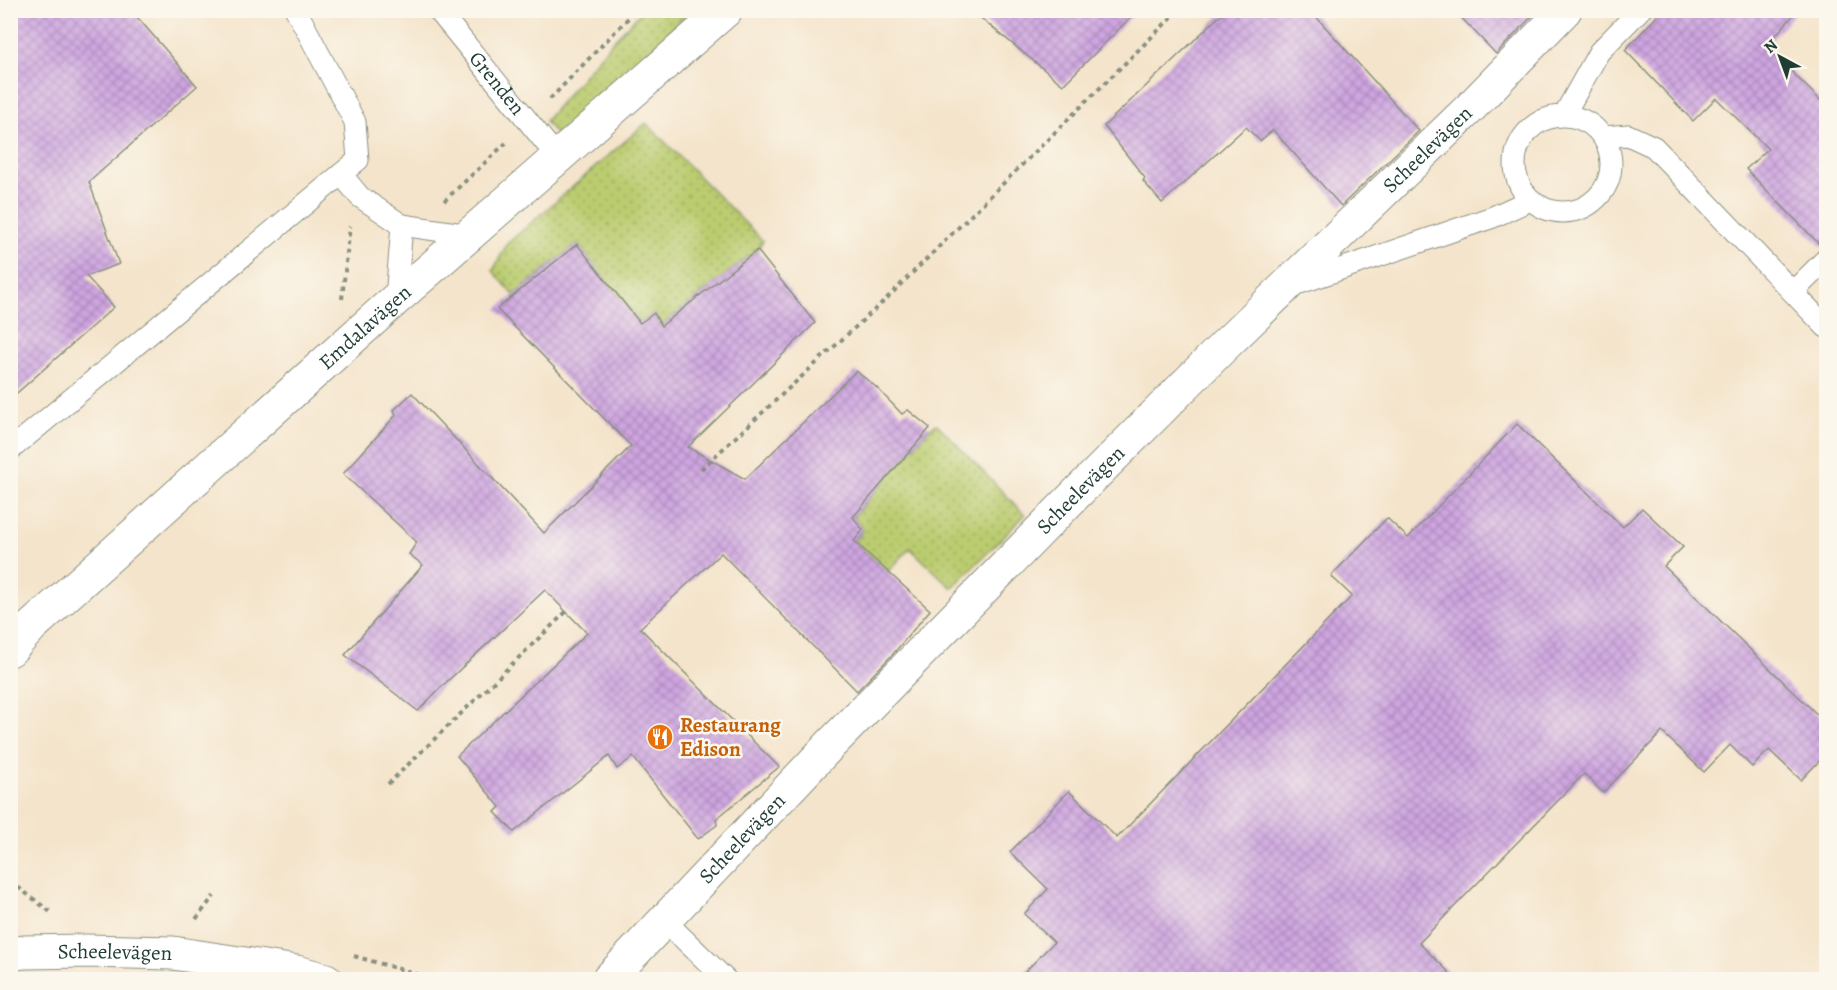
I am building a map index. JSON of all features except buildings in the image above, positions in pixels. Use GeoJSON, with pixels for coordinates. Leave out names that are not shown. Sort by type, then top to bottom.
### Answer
{"type":"FeatureCollection","features":[{"type":"Feature","properties":{"kind":"street","name":"Emdalavägen"},"geometry":{"type":"LineString","coordinates":[[10,650],[32,626],[396,299],[726,10]]}},
{"type":"Feature","properties":{"kind":"street","name":"Scheelevägen"},"geometry":{"type":"LineString","coordinates":[[608,980],[839,735],[1051,519],[1222,348],[1471,107],[1565,10]]}},
{"type":"Feature","properties":{"kind":"street","name":"Scheelevägen"},"geometry":{"type":"LineString","coordinates":[[10,954],[76,951],[173,953],[297,972],[326,980]]}},
{"type":"Feature","properties":{"kind":"lane"},"geometry":{"type":"LineString","coordinates":[[10,450],[358,160],[355,122],[296,10]]}},
{"type":"Feature","properties":{"kind":"lane","name":"Grenden"},"geometry":{"type":"LineString","coordinates":[[438,10],[558,158]]}},
{"type":"Feature","properties":{"kind":"lane"},"geometry":{"type":"LineString","coordinates":[[1564,115],[1599,52],[1640,10]]}},
{"type":"Feature","properties":{"kind":"lane"},"geometry":{"type":"LineString","coordinates":[[1564,115],[1579,118],[1593,125],[1604,137],[1610,152],[1612,167],[1608,182],[1600,196],[1588,206],[1574,212],[1558,213],[1530,200],[1520,186],[1515,171],[1515,154],[1522,139],[1533,126],[1547,118],[1564,115]]}},
{"type":"Feature","properties":{"kind":"lane"},"geometry":{"type":"LineString","coordinates":[[1604,137],[1628,135],[1654,147],[1827,327]]}},
{"type":"Feature","properties":{"kind":"lane"},"geometry":{"type":"LineString","coordinates":[[341,174],[360,197],[402,225],[470,235]]}},
{"type":"Feature","properties":{"kind":"lane"},"geometry":{"type":"LineString","coordinates":[[1285,288],[1493,217],[1530,200]]}},
{"type":"Feature","properties":{"kind":"lane"},"geometry":{"type":"LineString","coordinates":[[396,299],[402,225]]}},
{"type":"Feature","properties":{"kind":"lane"},"geometry":{"type":"LineString","coordinates":[[1793,292],[1827,259]]}},
{"type":"Feature","properties":{"kind":"lane"},"geometry":{"type":"LineString","coordinates":[[664,920],[726,980]]}},
{"type":"Feature","properties":{"kind":"path"},"geometry":{"type":"LineString","coordinates":[[543,106],[636,10]]}},
{"type":"Feature","properties":{"kind":"path"},"geometry":{"type":"LineString","coordinates":[[700,470],[886,299],[1179,10]]}},
{"type":"Feature","properties":{"kind":"path"},"geometry":{"type":"LineString","coordinates":[[402,225],[438,207],[484,165]]}},
{"type":"Feature","properties":{"kind":"path"},"geometry":{"type":"LineString","coordinates":[[341,304],[351,221]]}},
{"type":"Feature","properties":{"kind":"path"},"geometry":{"type":"LineString","coordinates":[[388,784],[566,612]]}},
{"type":"Feature","properties":{"kind":"green space"},"geometry":{"type":"Polygon","coordinates":[[[642,11],[689,11],[640,61],[558,137],[545,121],[613,41],[642,11]]]}},
{"type":"Feature","properties":{"kind":"green space"},"geometry":{"type":"Polygon","coordinates":[[[646,123],[763,241],[757,250],[661,326],[654,313],[640,323],[577,244],[514,295],[493,271],[507,244],[646,123]]]}},
{"type":"Feature","properties":{"kind":"green space"},"geometry":{"type":"Polygon","coordinates":[[[937,424],[1025,515],[952,588],[910,548],[888,572],[854,541],[863,530],[853,517],[930,428],[937,424]]]}},
{"type":"Feature","properties":{"kind":"place","name":"Restaurang Edison"},"geometry":{"type":"Point","coordinates":[660,737]}}]}
